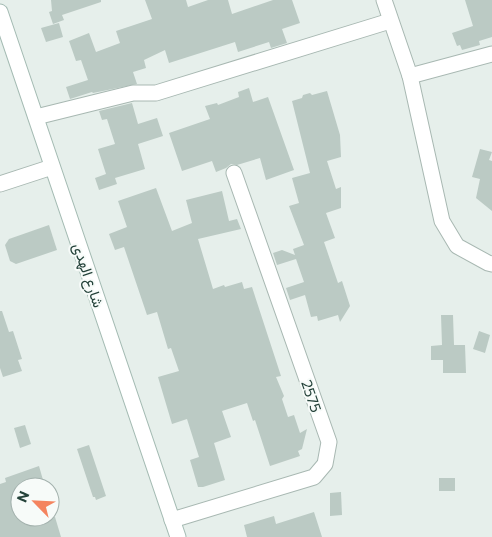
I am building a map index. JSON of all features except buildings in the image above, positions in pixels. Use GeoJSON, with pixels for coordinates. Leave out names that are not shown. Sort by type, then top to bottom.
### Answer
{"type":"FeatureCollection","features":[{"type":"Feature","properties":{"kind":"street"},"geometry":{"type":"LineString","coordinates":[[384,0],[410,76],[442,221],[457,246],[492,264]]}},
{"type":"Feature","properties":{"kind":"street","name":"شارع الهدى"},"geometry":{"type":"LineString","coordinates":[[0,12],[178,537]]}},
{"type":"Feature","properties":{"kind":"street"},"geometry":{"type":"LineString","coordinates":[[36,116],[133,92],[156,93],[390,21]]}},
{"type":"Feature","properties":{"kind":"street"},"geometry":{"type":"LineString","coordinates":[[410,76],[492,54]]}},
{"type":"Feature","properties":{"kind":"street"},"geometry":{"type":"LineString","coordinates":[[0,184],[52,167]]}},
{"type":"Feature","properties":{"kind":"street","name":"2575"},"geometry":{"type":"LineString","coordinates":[[172,520],[314,477],[325,464],[329,442],[234,173]]}}]}
